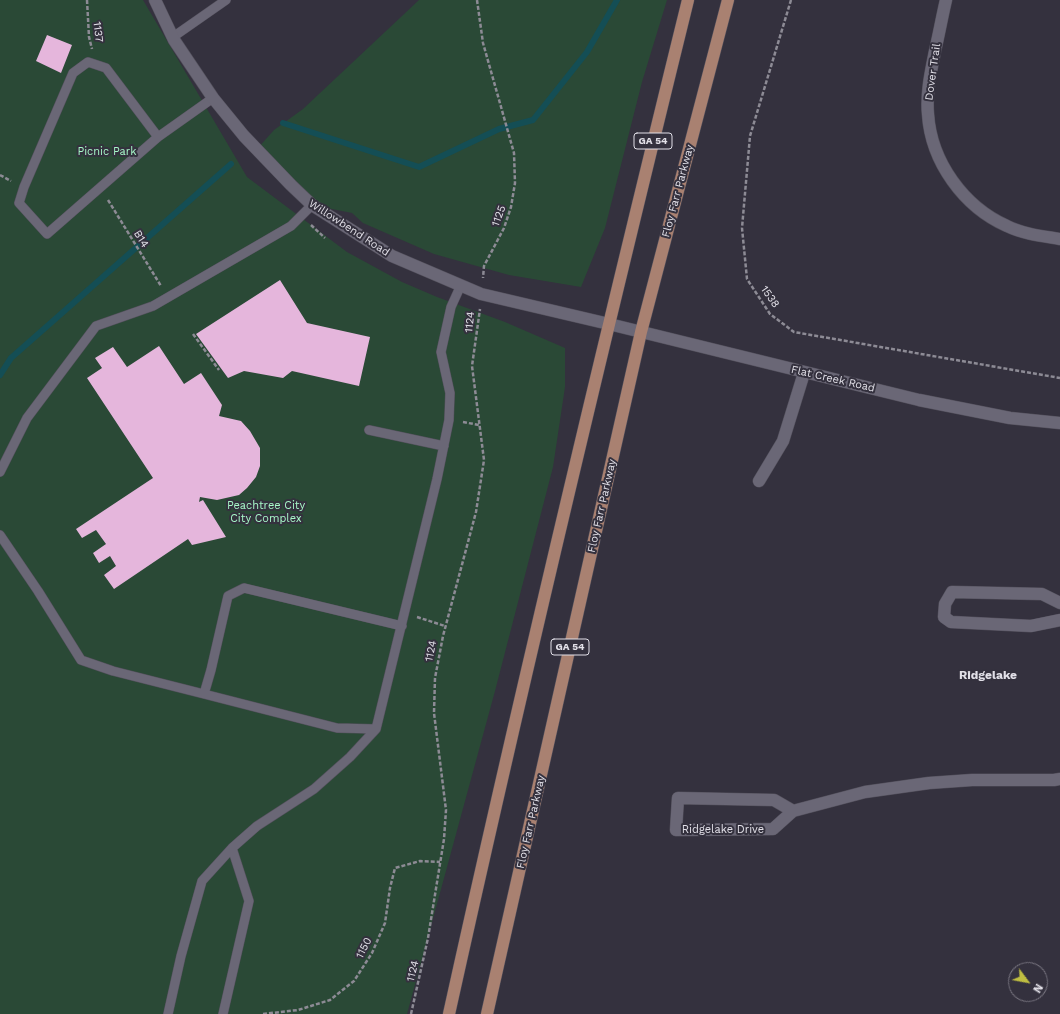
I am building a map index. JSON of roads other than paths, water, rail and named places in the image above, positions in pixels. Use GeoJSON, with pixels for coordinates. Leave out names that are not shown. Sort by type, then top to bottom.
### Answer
{"type":"FeatureCollection","features":[{"type":"Feature","properties":{"kind":"main road","name":"GA 54"},"geometry":{"type":"LineString","coordinates":[[448,1014],[502,773],[688,0]]}},
{"type":"Feature","properties":{"kind":"main road","name":"Floy Farr Parkway"},"geometry":{"type":"LineString","coordinates":[[487,1014],[642,332],[728,0]]}},
{"type":"Feature","properties":{"kind":"street","name":"Willowbend Road"},"geometry":{"type":"LineString","coordinates":[[155,0],[173,37],[213,98],[244,136],[312,205],[392,256],[481,294],[609,324]]}},
{"type":"Feature","properties":{"kind":"street","name":"Dover Trail"},"geometry":{"type":"LineString","coordinates":[[946,0],[930,78],[928,114],[931,139],[943,168],[959,189],[980,211],[1007,226],[1035,235],[1060,239]]}},
{"type":"Feature","properties":{"kind":"street","name":"Flat Creek Road"},"geometry":{"type":"LineString","coordinates":[[609,324],[919,400],[1010,418],[1060,423]]}},
{"type":"Feature","properties":{"kind":"street"},"geometry":{"type":"LineString","coordinates":[[759,481],[783,441],[804,373]]}},
{"type":"Feature","properties":{"kind":"street"},"geometry":{"type":"LineString","coordinates":[[1060,603],[1042,594],[952,592],[945,604],[944,617],[951,622],[1031,626],[1060,620]]}},
{"type":"Feature","properties":{"kind":"street","name":"Ridgelake Drive"},"geometry":{"type":"LineString","coordinates":[[793,811],[774,800],[678,798],[676,830],[773,829],[793,811],[865,792],[929,783],[972,780],[1054,780],[1060,778]]}},
{"type":"Feature","properties":{"kind":"lane"},"geometry":{"type":"LineString","coordinates":[[173,37],[226,0]]}},
{"type":"Feature","properties":{"kind":"lane"},"geometry":{"type":"LineString","coordinates":[[158,137],[106,68],[88,62],[73,73],[24,187],[19,203],[47,234],[158,137],[213,98]]}},
{"type":"Feature","properties":{"kind":"lane"},"geometry":{"type":"LineString","coordinates":[[0,472],[27,418],[96,326],[153,306],[291,226],[312,205]]}},
{"type":"Feature","properties":{"kind":"lane"},"geometry":{"type":"LineString","coordinates":[[168,1014],[181,956],[202,881],[232,848],[257,826],[314,789],[350,757],[376,729],[402,626],[449,420],[450,393],[441,352],[451,307],[461,285]]}},
{"type":"Feature","properties":{"kind":"lane"},"geometry":{"type":"LineString","coordinates":[[369,430],[444,446]]}},
{"type":"Feature","properties":{"kind":"lane"},"geometry":{"type":"LineString","coordinates":[[0,535],[38,591],[81,660],[113,672],[337,728],[376,729]]}},
{"type":"Feature","properties":{"kind":"lane"},"geometry":{"type":"LineString","coordinates":[[204,694],[228,596],[244,588],[402,626]]}},
{"type":"Feature","properties":{"kind":"lane"},"geometry":{"type":"LineString","coordinates":[[223,1014],[249,902],[232,848]]}},
{"type":"Feature","properties":{"kind":"waterway"},"geometry":{"type":"LineString","coordinates":[[283,123],[419,167],[499,129],[533,120],[587,52],[617,0]]}},
{"type":"Feature","properties":{"kind":"waterway"},"geometry":{"type":"LineString","coordinates":[[0,375],[11,358],[231,164]]}},
{"type":"Feature","properties":{"kind":"district","name":"Ridgelake"},"geometry":{"type":"Point","coordinates":[988,675]}},
{"type":"Feature","properties":{"kind":"park label","name":"Picnic Park"},"geometry":{"type":"Point","coordinates":[107,152]}},
{"type":"Feature","properties":{"kind":"park label","name":"Peachtree City City Complex"},"geometry":{"type":"Point","coordinates":[266,512]}}]}
